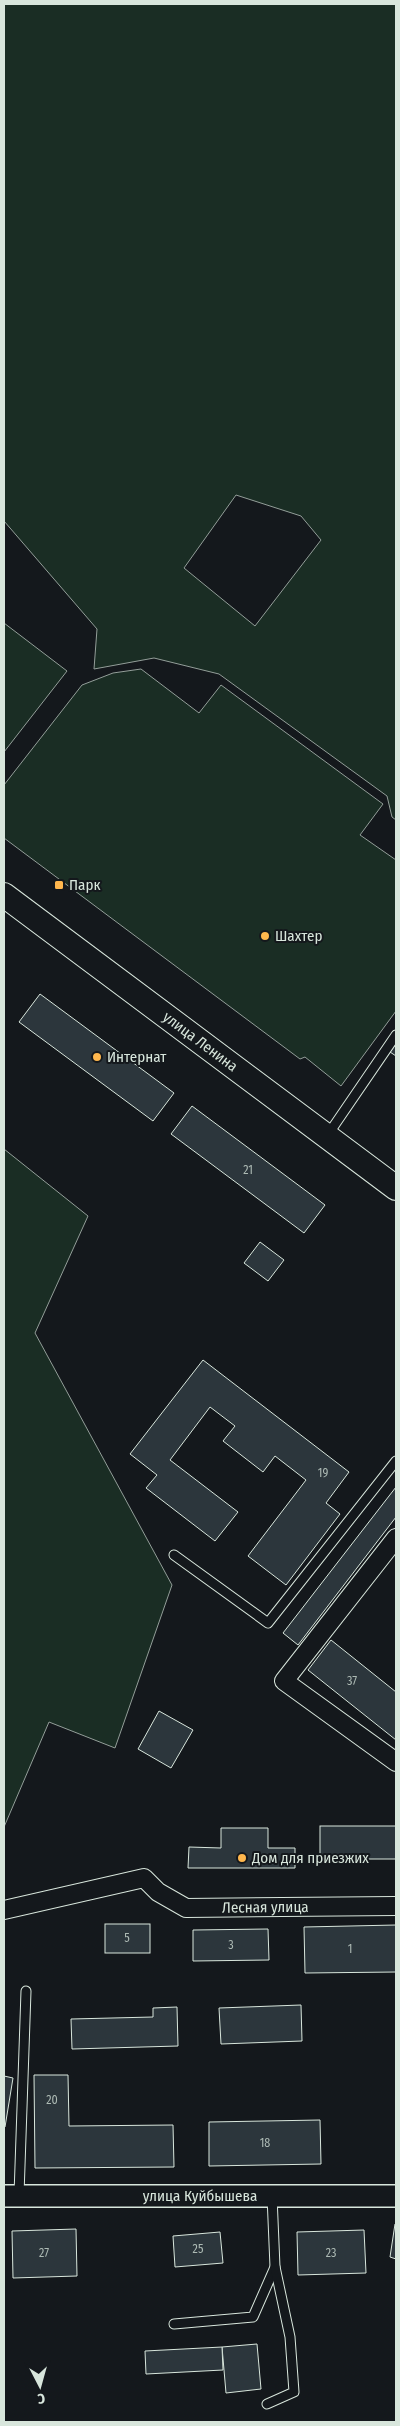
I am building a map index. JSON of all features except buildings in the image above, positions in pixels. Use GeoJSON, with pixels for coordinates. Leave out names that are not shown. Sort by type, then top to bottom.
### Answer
{"type":"FeatureCollection","features":[{"type":"Feature","properties":{"kind":"main road","name":"улица Ленина"},"geometry":{"type":"LineString","coordinates":[[4,895],[396,1188]]}},
{"type":"Feature","properties":{"kind":"street"},"geometry":{"type":"LineString","coordinates":[[396,1538],[284,1681],[396,1762]]}},
{"type":"Feature","properties":{"kind":"street","name":"Лесная улица"},"geometry":{"type":"LineString","coordinates":[[4,1910],[144,1878],[158,1892],[186,1908],[396,1906]]}},
{"type":"Feature","properties":{"kind":"street","name":"улица Куйбышева"},"geometry":{"type":"LineString","coordinates":[[11,2196],[396,2196]]}},
{"type":"Feature","properties":{"kind":"lane"},"geometry":{"type":"LineString","coordinates":[[327,1136],[396,1035]]}},
{"type":"Feature","properties":{"kind":"lane"},"geometry":{"type":"LineString","coordinates":[[174,1555],[268,1623],[396,1461]]}},
{"type":"Feature","properties":{"kind":"lane"},"geometry":{"type":"LineString","coordinates":[[11,2196],[26,1990]]}},
{"type":"Feature","properties":{"kind":"lane"},"geometry":{"type":"LineString","coordinates":[[267,2404],[294,2392],[290,2337],[275,2267],[272,2196]]}},
{"type":"Feature","properties":{"kind":"lane"},"geometry":{"type":"LineString","coordinates":[[174,2324],[253,2317],[275,2267]]}},
{"type":"Feature","properties":{"kind":"green space"},"geometry":{"type":"Polygon","coordinates":[[[4,4],[396,4],[396,820],[392,817],[387,796],[219,674],[154,658],[94,669],[97,629],[4,521],[4,4]],[[236,495],[184,568],[255,626],[321,540],[301,516],[236,495]]]}},
{"type":"Feature","properties":{"kind":"green space"},"geometry":{"type":"Polygon","coordinates":[[[4,623],[67,671],[4,752],[4,623]]]}},
{"type":"Feature","properties":{"kind":"green space","name":"Шахтер"},"geometry":{"type":"Polygon","coordinates":[[[141,669],[199,713],[221,685],[383,804],[360,835],[396,860],[396,1011],[341,1086],[305,1057],[300,1059],[4,838],[4,785],[82,685],[113,673],[141,669]]]}},
{"type":"Feature","properties":{"kind":"green space"},"geometry":{"type":"Polygon","coordinates":[[[4,1149],[88,1216],[35,1333],[172,1585],[115,1748],[49,1722],[4,1827],[4,1149]]]}},
{"type":"Feature","properties":{"kind":"place","name":"Парк"},"geometry":{"type":"Point","coordinates":[59,885]}},
{"type":"Feature","properties":{"kind":"place","name":"Шахтер"},"geometry":{"type":"Point","coordinates":[265,936]}},
{"type":"Feature","properties":{"kind":"place","name":"Интернат"},"geometry":{"type":"Point","coordinates":[97,1057]}},
{"type":"Feature","properties":{"kind":"place","name":"Дом для приезжих"},"geometry":{"type":"Point","coordinates":[242,1858]}}]}
